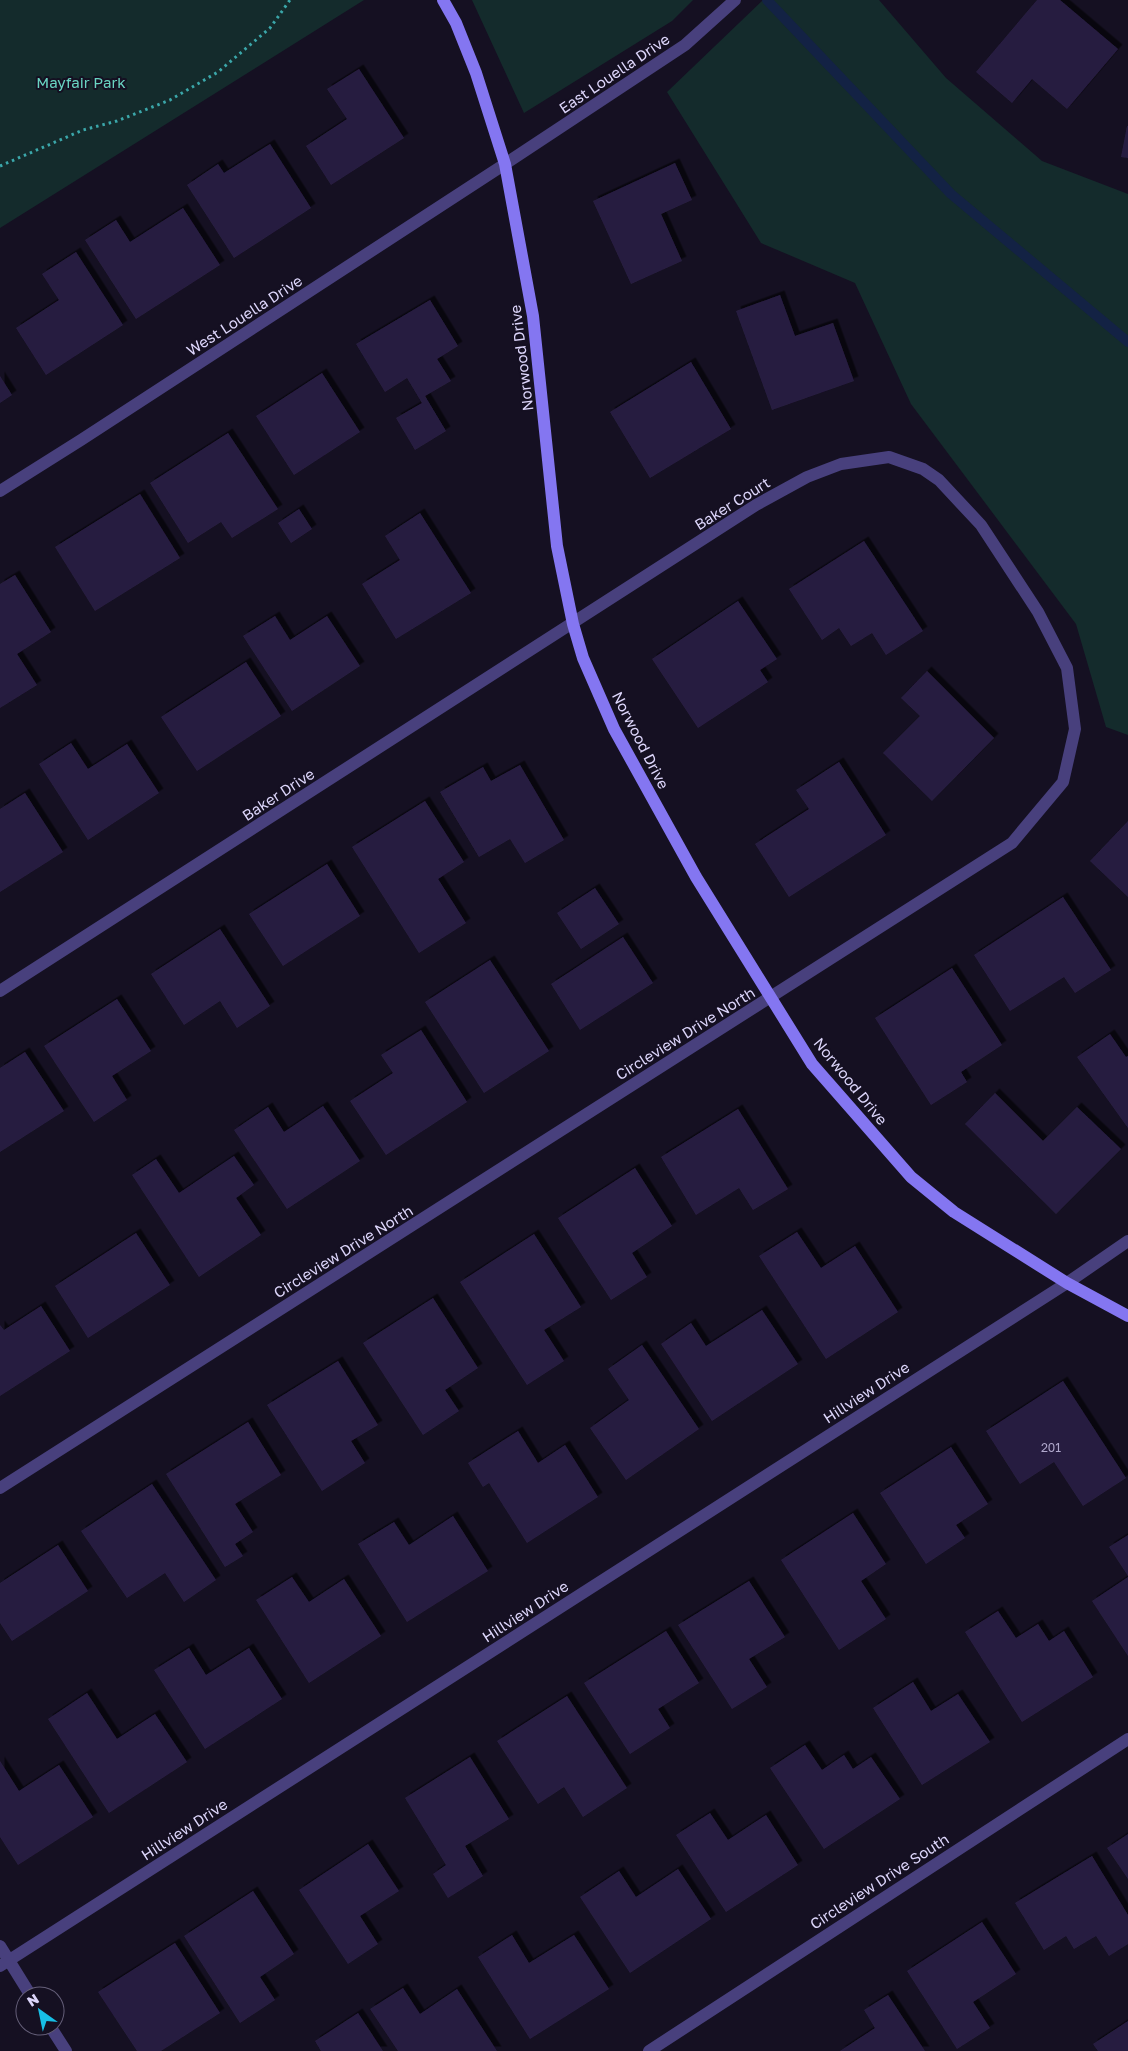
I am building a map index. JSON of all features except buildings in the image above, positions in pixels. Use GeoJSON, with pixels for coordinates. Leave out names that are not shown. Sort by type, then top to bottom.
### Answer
{"type":"FeatureCollection","features":[{"type":"Feature","properties":{"kind":"main road","name":"Norwood Drive"},"geometry":{"type":"LineString","coordinates":[[443,0],[456,23],[476,73],[505,164],[533,316],[557,546],[573,624],[583,658],[614,729],[696,877],[812,1064],[911,1178],[954,1212],[1067,1283],[1128,1316]]}},
{"type":"Feature","properties":{"kind":"street","name":"East Louella Drive"},"geometry":{"type":"LineString","coordinates":[[505,164],[685,45],[733,2]]}},
{"type":"Feature","properties":{"kind":"street","name":"West Louella Drive"},"geometry":{"type":"LineString","coordinates":[[0,491],[505,164]]}},
{"type":"Feature","properties":{"kind":"street","name":"Baker Court"},"geometry":{"type":"LineString","coordinates":[[573,624],[756,505],[807,477],[841,464],[889,457],[923,469]]}},
{"type":"Feature","properties":{"kind":"street","name":"Circleview Drive North"},"geometry":{"type":"LineString","coordinates":[[0,1488],[1012,844],[1063,782],[1075,729],[1067,668],[1038,612],[982,525],[939,480],[923,469]]}},
{"type":"Feature","properties":{"kind":"street","name":"Baker Drive"},"geometry":{"type":"LineString","coordinates":[[0,991],[573,624]]}},
{"type":"Feature","properties":{"kind":"street","name":"Hillview Drive"},"geometry":{"type":"LineString","coordinates":[[4,1963],[1067,1283],[1128,1241]]}},
{"type":"Feature","properties":{"kind":"street","name":"Circleview Drive South"},"geometry":{"type":"LineString","coordinates":[[648,2051],[1128,1739]]}},
{"type":"Feature","properties":{"kind":"street"},"geometry":{"type":"LineString","coordinates":[[0,1946],[4,1963],[24,1986]]}},
{"type":"Feature","properties":{"kind":"street"},"geometry":{"type":"LineString","coordinates":[[56,2036],[66,2051]]}},
{"type":"Feature","properties":{"kind":"path"},"geometry":{"type":"LineString","coordinates":[[0,166],[83,130],[117,121],[170,100],[226,65],[270,28],[290,0]]}},
{"type":"Feature","properties":{"kind":"green space","name":"Mayfair Park"},"geometry":{"type":"Polygon","coordinates":[[[0,0],[364,0],[0,228],[0,0]]]}},
{"type":"Feature","properties":{"kind":"green space"},"geometry":{"type":"Polygon","coordinates":[[[472,0],[693,0],[672,21],[524,113],[472,0]]]}},
{"type":"Feature","properties":{"kind":"green space"},"geometry":{"type":"Polygon","coordinates":[[[763,0],[879,0],[946,78],[1042,161],[1128,194],[1128,735],[1106,727],[1076,624],[911,404],[855,283],[761,243],[667,92],[763,0]]]}},
{"type":"Feature","properties":{"kind":"waterway"},"geometry":{"type":"LineString","coordinates":[[767,0],[951,194],[1128,342]]}}]}
